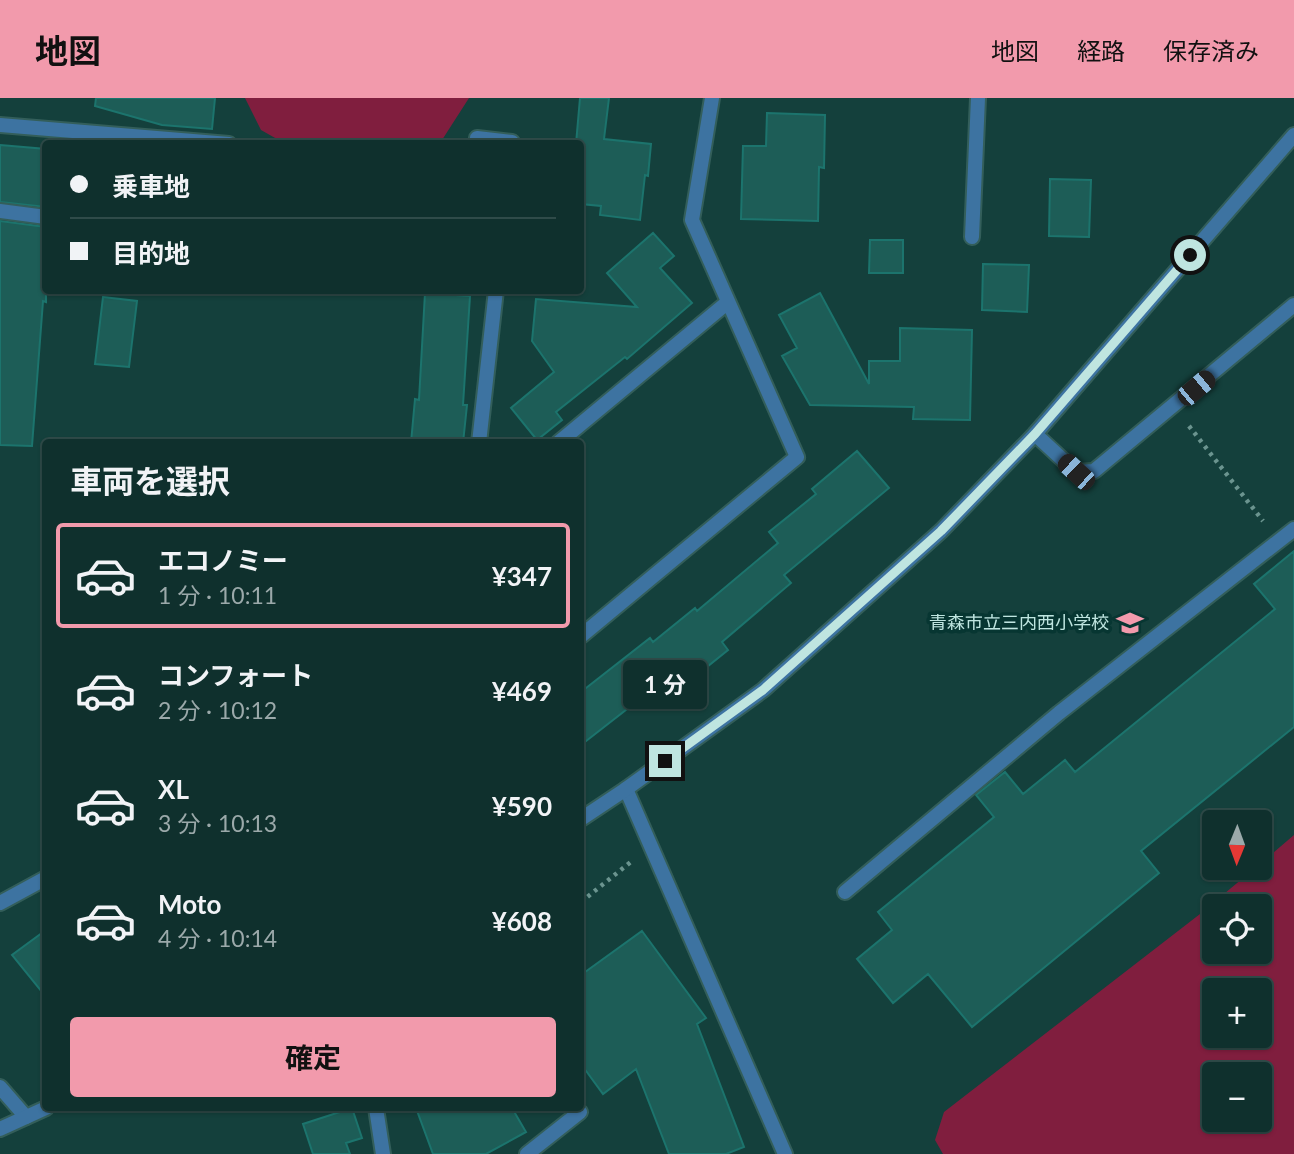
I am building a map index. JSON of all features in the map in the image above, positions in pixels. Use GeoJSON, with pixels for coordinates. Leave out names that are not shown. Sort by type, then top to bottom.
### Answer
{"type":"FeatureCollection","features":[{"type":"Feature","properties":{"kind":"street"},"geometry":{"type":"LineString","coordinates":[[584,634],[797,457],[692,220],[712,98]]}},
{"type":"Feature","properties":{"kind":"street"},"geometry":{"type":"LineString","coordinates":[[972,237],[978,98]]}},
{"type":"Feature","properties":{"kind":"street"},"geometry":{"type":"LineString","coordinates":[[0,125],[181,140]]}},
{"type":"Feature","properties":{"kind":"street"},"geometry":{"type":"LineString","coordinates":[[584,817],[763,690],[941,531],[1035,434],[1294,135]]}},
{"type":"Feature","properties":{"kind":"street"},"geometry":{"type":"LineString","coordinates":[[477,138],[494,140]]}},
{"type":"Feature","properties":{"kind":"street"},"geometry":{"type":"LineString","coordinates":[[0,211],[42,216]]}},
{"type":"Feature","properties":{"kind":"street"},"geometry":{"type":"LineString","coordinates":[[479,439],[496,294]]}},
{"type":"Feature","properties":{"kind":"street"},"geometry":{"type":"LineString","coordinates":[[563,439],[728,302]]}},
{"type":"Feature","properties":{"kind":"street"},"geometry":{"type":"LineString","coordinates":[[1035,434],[1076,472],[1094,471],[1294,305]]}},
{"type":"Feature","properties":{"kind":"street"},"geometry":{"type":"LineString","coordinates":[[845,892],[1059,713],[1294,529]]}},
{"type":"Feature","properties":{"kind":"street"},"geometry":{"type":"LineString","coordinates":[[626,789],[785,1154]]}},
{"type":"Feature","properties":{"kind":"street"},"geometry":{"type":"LineString","coordinates":[[0,903],[42,880]]}},
{"type":"Feature","properties":{"kind":"street"},"geometry":{"type":"LineString","coordinates":[[0,1087],[26,1117]]}},
{"type":"Feature","properties":{"kind":"street"},"geometry":{"type":"LineString","coordinates":[[0,1129],[42,1110]]}},
{"type":"Feature","properties":{"kind":"street"},"geometry":{"type":"LineString","coordinates":[[376,1111],[383,1154]]}},
{"type":"Feature","properties":{"kind":"street"},"geometry":{"type":"LineString","coordinates":[[527,1154],[580,1112]]}},
{"type":"Feature","properties":{"kind":"path"},"geometry":{"type":"LineString","coordinates":[[1186,422],[1278,541]]}},
{"type":"Feature","properties":{"kind":"path"},"geometry":{"type":"LineString","coordinates":[[584,900],[637,856]]}},
{"type":"Feature","properties":{"kind":"shaded area"},"geometry":{"type":"Polygon","coordinates":[[[245,98],[469,98],[442,140],[279,140],[261,130],[245,98]]]}},
{"type":"Feature","properties":{"kind":"shaded area"},"geometry":{"type":"Polygon","coordinates":[[[1294,835],[1294,1154],[943,1154],[935,1140],[944,1112],[1202,912],[1202,964],[1272,964],[1272,894],[1224,894],[1241,880],[1272,880],[1272,854],[1294,835]]]}},
{"type":"Feature","properties":{"kind":"building"},"geometry":{"type":"Polygon","coordinates":[[[96,98],[215,98],[212,129],[162,125],[95,106],[96,98]]]}},
{"type":"Feature","properties":{"kind":"building"},"geometry":{"type":"Polygon","coordinates":[[[580,98],[609,98],[604,139],[651,144],[640,220],[600,215],[601,206],[584,204],[584,140],[576,140],[580,98]]]}},
{"type":"Feature","properties":{"kind":"building"},"geometry":{"type":"Polygon","coordinates":[[[767,113],[825,115],[824,168],[819,167],[818,221],[741,219],[743,146],[766,146],[767,113]]]}},
{"type":"Feature","properties":{"kind":"building"},"geometry":{"type":"Polygon","coordinates":[[[0,145],[42,149],[42,207],[0,202],[0,145]]]}},
{"type":"Feature","properties":{"kind":"building"},"geometry":{"type":"Polygon","coordinates":[[[1050,179],[1091,180],[1089,237],[1049,236],[1050,179]]]}},
{"type":"Feature","properties":{"kind":"building"},"geometry":{"type":"Polygon","coordinates":[[[0,221],[42,226],[42,294],[46,294],[46,302],[43,301],[32,446],[0,445],[0,221]]]}},
{"type":"Feature","properties":{"kind":"building"},"geometry":{"type":"Polygon","coordinates":[[[653,233],[674,256],[660,268],[692,303],[627,359],[625,357],[556,412],[562,420],[536,439],[511,408],[554,372],[532,341],[536,299],[637,307],[607,273],[653,233]]]}},
{"type":"Feature","properties":{"kind":"building"},"geometry":{"type":"Polygon","coordinates":[[[870,240],[903,240],[903,273],[869,273],[870,240]]]}},
{"type":"Feature","properties":{"kind":"building"},"geometry":{"type":"Polygon","coordinates":[[[983,264],[1029,265],[1027,312],[982,310],[983,264]]]}},
{"type":"Feature","properties":{"kind":"building"},"geometry":{"type":"Polygon","coordinates":[[[820,293],[869,384],[869,361],[900,361],[900,328],[972,330],[970,420],[913,419],[914,407],[810,405],[782,356],[797,348],[779,315],[820,293]]]}},
{"type":"Feature","properties":{"kind":"building"},"geometry":{"type":"Polygon","coordinates":[[[425,294],[470,296],[463,439],[411,439],[415,399],[419,400],[425,294]]]}},
{"type":"Feature","properties":{"kind":"building"},"geometry":{"type":"Polygon","coordinates":[[[103,297],[137,301],[129,367],[95,364],[103,297]]]}},
{"type":"Feature","properties":{"kind":"building"},"geometry":{"type":"Polygon","coordinates":[[[857,451],[889,488],[784,575],[791,583],[722,642],[728,650],[677,691],[667,678],[584,743],[584,690],[650,638],[653,642],[695,608],[697,611],[778,543],[769,532],[816,494],[812,489],[857,451]]]}},
{"type":"Feature","properties":{"kind":"building"},"geometry":{"type":"Polygon","coordinates":[[[1294,551],[1294,727],[1141,851],[1159,873],[972,1027],[928,974],[893,1003],[857,959],[892,930],[878,912],[994,817],[976,795],[1005,772],[1023,794],[1065,760],[1075,772],[1275,609],[1254,584],[1294,551]]]}},
{"type":"Feature","properties":{"kind":"building"},"geometry":{"type":"Polygon","coordinates":[[[642,931],[706,1018],[697,1024],[744,1147],[726,1154],[669,1154],[636,1069],[603,1094],[584,1068],[584,973],[642,931]]]}},
{"type":"Feature","properties":{"kind":"building"},"geometry":{"type":"Polygon","coordinates":[[[42,933],[42,992],[12,955],[42,933]]]}},
{"type":"Feature","properties":{"kind":"building"},"geometry":{"type":"Polygon","coordinates":[[[343,1111],[353,1111],[362,1138],[346,1143],[350,1154],[313,1154],[303,1124],[343,1111]]]}},
{"type":"Feature","properties":{"kind":"building"},"geometry":{"type":"Polygon","coordinates":[[[417,1111],[514,1111],[526,1132],[486,1154],[433,1154],[417,1111]]]}},
{"type":"Feature","properties":{"kind":"place","name":"青森市立三内西小学校"},"geometry":{"type":"Point","coordinates":[1130,623]}},
{"type":"Feature","properties":{"kind":"route"},"geometry":{"type":"LineString","coordinates":[[665,761],[763,690],[941,531],[1035,434],[1190,255]]}}]}
